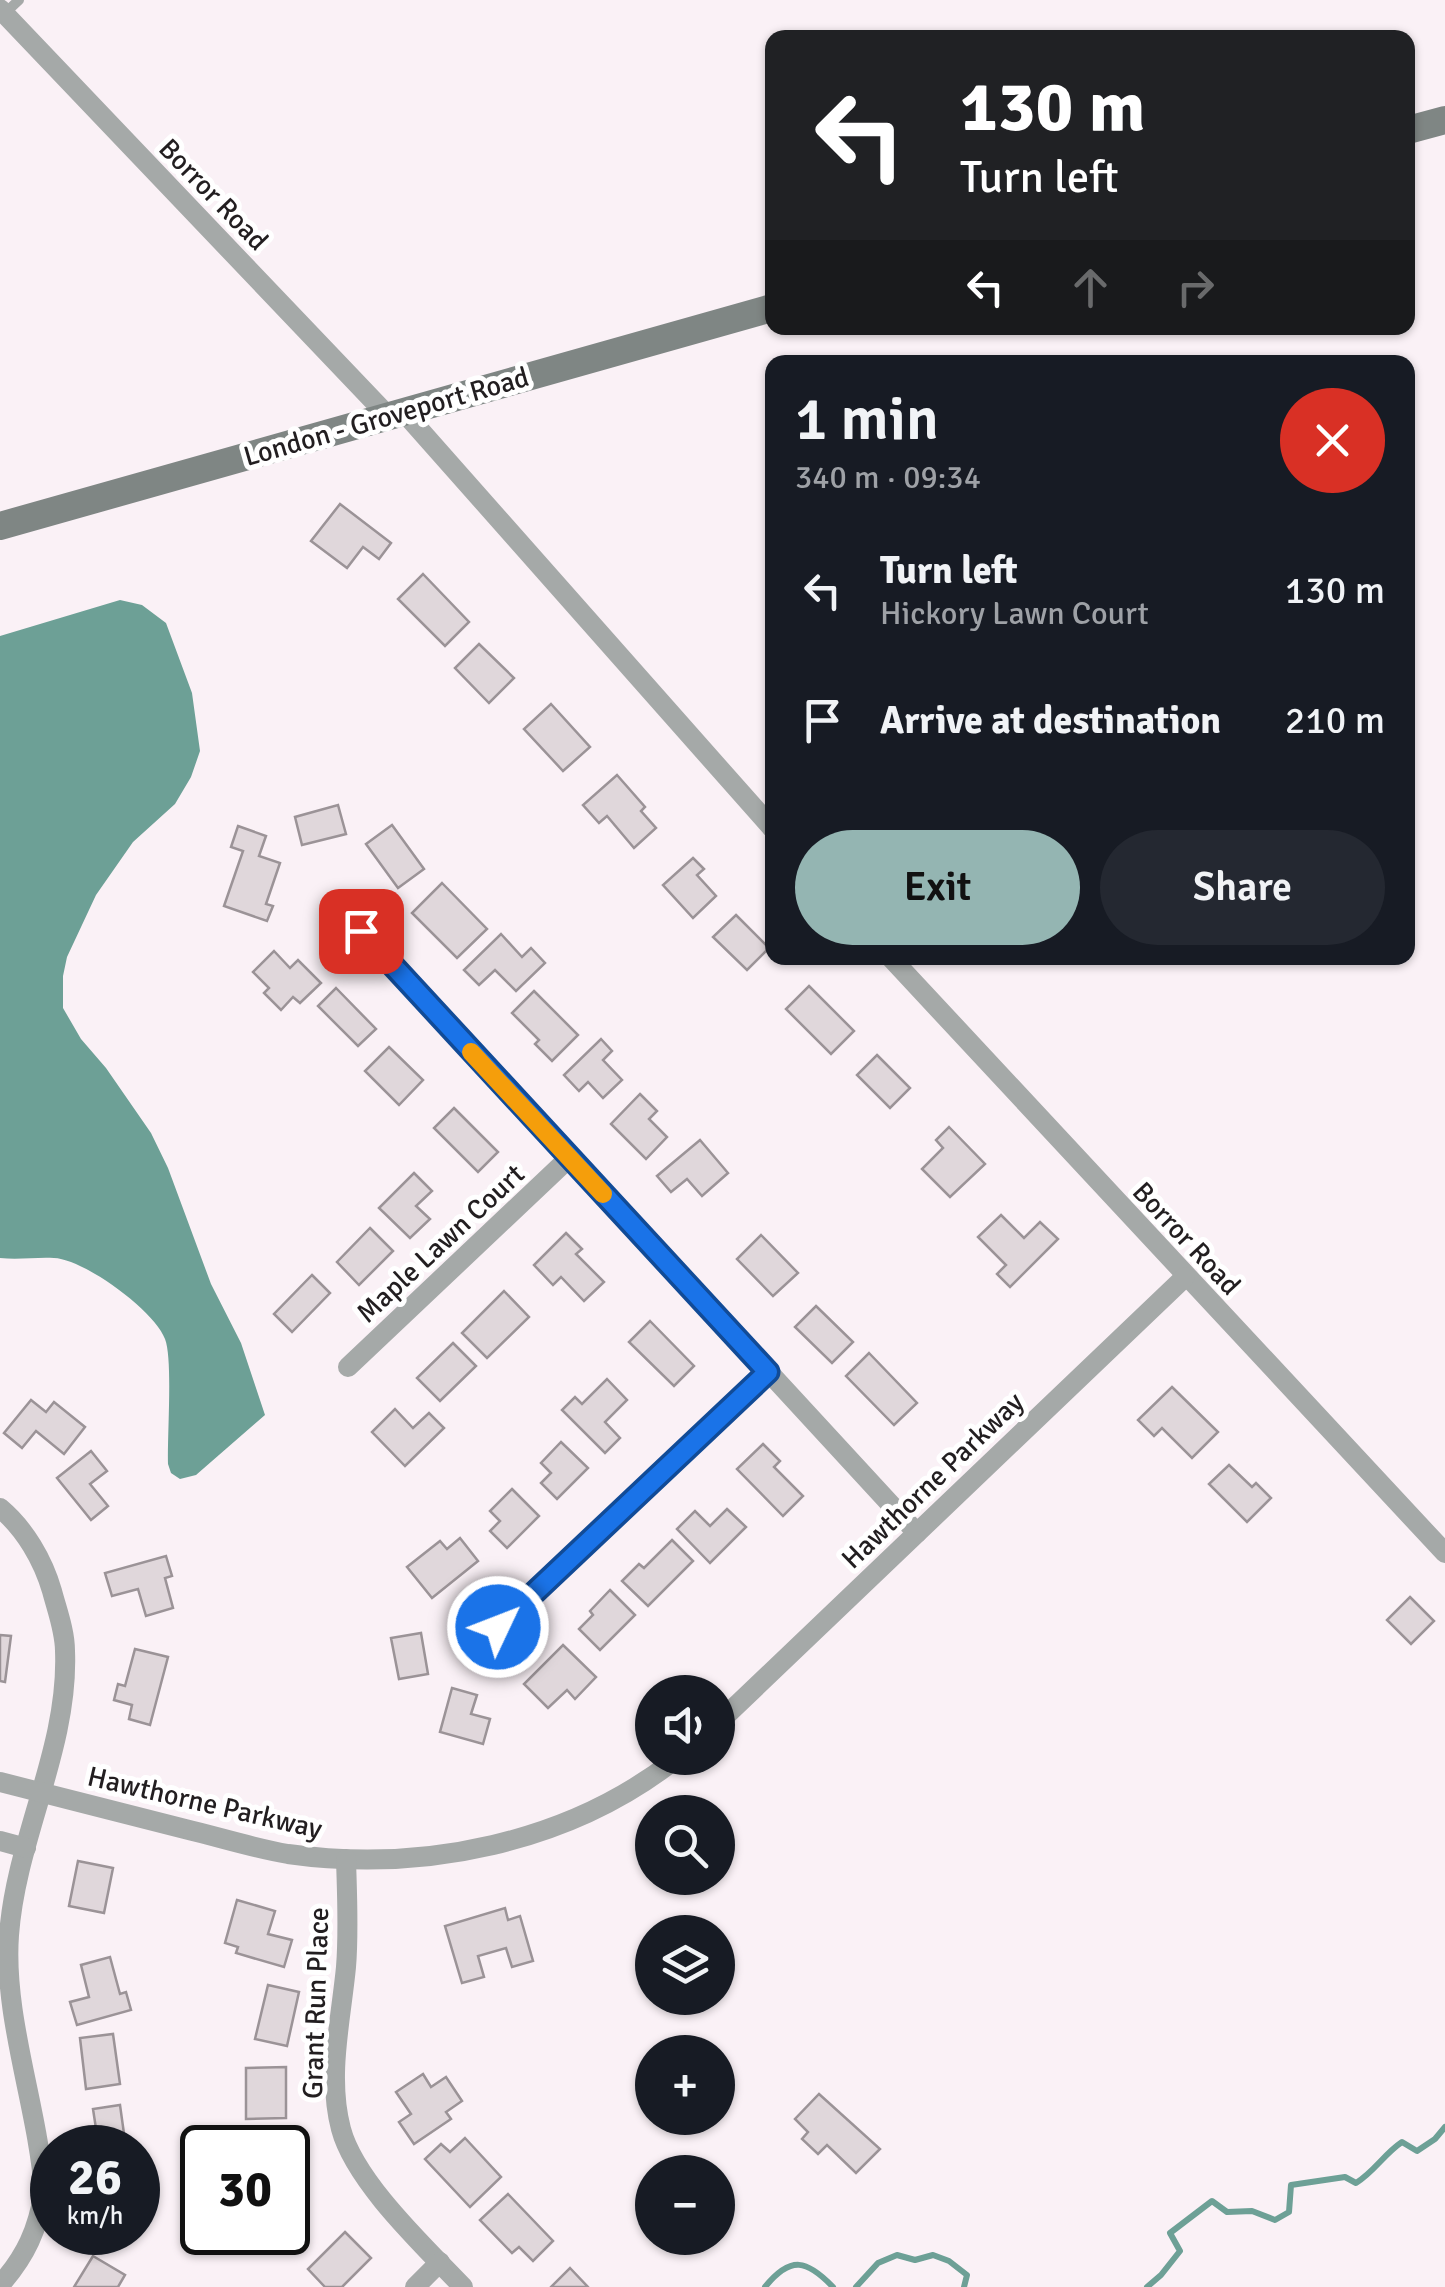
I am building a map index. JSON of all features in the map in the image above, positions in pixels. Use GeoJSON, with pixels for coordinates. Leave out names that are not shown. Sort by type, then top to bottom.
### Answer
{"type":"FeatureCollection","features":[{"type":"Feature","properties":{"kind":"main road"},"geometry":{"type":"LineString","coordinates":[[1415,128],[1445,120]]}},
{"type":"Feature","properties":{"kind":"main road","name":"London - Groveport Road"},"geometry":{"type":"LineString","coordinates":[[0,526],[765,310]]}},
{"type":"Feature","properties":{"kind":"street","name":"Borror Road"},"geometry":{"type":"LineString","coordinates":[[8,8],[396,414],[765,820]]}},
{"type":"Feature","properties":{"kind":"street"},"geometry":{"type":"LineString","coordinates":[[338,906],[917,1533]]}},
{"type":"Feature","properties":{"kind":"street","name":"Borror Road"},"geometry":{"type":"LineString","coordinates":[[897,965],[1445,1554]]}},
{"type":"Feature","properties":{"kind":"street","name":"Maple Lawn Court"},"geometry":{"type":"LineString","coordinates":[[348,1368],[569,1158]]}},
{"type":"Feature","properties":{"kind":"street","name":"Hawthorne Parkway"},"geometry":{"type":"LineString","coordinates":[[735,1707],[1185,1277]]}},
{"type":"Feature","properties":{"kind":"street"},"geometry":{"type":"LineString","coordinates":[[498,1627],[768,1372]]}},
{"type":"Feature","properties":{"kind":"street"},"geometry":{"type":"LineString","coordinates":[[0,1508],[32,1546],[48,1578],[66,1648],[58,1730],[39,1792],[9,1932],[8,1975],[44,2192],[30,2247],[0,2285]]}},
{"type":"Feature","properties":{"kind":"street","name":"Hawthorne Parkway"},"geometry":{"type":"LineString","coordinates":[[0,1782],[253,1846],[346,1859],[438,1856],[493,1845],[547,1828],[618,1796],[651,1775]]}},
{"type":"Feature","properties":{"kind":"street"},"geometry":{"type":"LineString","coordinates":[[0,1841],[26,1848]]}},
{"type":"Feature","properties":{"kind":"street","name":"Grant Run Place"},"geometry":{"type":"LineString","coordinates":[[346,1859],[349,1925],[335,2088],[341,2131],[384,2202],[462,2287]]}},
{"type":"Feature","properties":{"kind":"street"},"geometry":{"type":"LineString","coordinates":[[415,2287],[440,2262]]}},
{"type":"Feature","properties":{"kind":"shaded area"},"geometry":{"type":"Polygon","coordinates":[[[120,600],[142,605],[166,623],[192,693],[200,751],[175,804],[133,842],[96,895],[67,957],[63,1008],[81,1039],[151,1133],[211,1284],[241,1343],[265,1415],[196,1475],[180,1479],[171,1473],[168,1464],[169,1363],[159,1328],[117,1288],[83,1267],[54,1258],[0,1258],[0,636],[120,600]]]}},
{"type":"Feature","properties":{"kind":"building"},"geometry":{"type":"Polygon","coordinates":[[[340,504],[391,543],[379,559],[363,547],[347,568],[311,541],[340,504]]]}},
{"type":"Feature","properties":{"kind":"building"},"geometry":{"type":"Polygon","coordinates":[[[423,574],[469,622],[445,646],[398,599],[423,574]]]}},
{"type":"Feature","properties":{"kind":"building"},"geometry":{"type":"Polygon","coordinates":[[[479,644],[514,678],[489,703],[455,668],[479,644]]]}},
{"type":"Feature","properties":{"kind":"building"},"geometry":{"type":"Polygon","coordinates":[[[551,704],[590,747],[563,771],[524,729],[551,704]]]}},
{"type":"Feature","properties":{"kind":"building"},"geometry":{"type":"Polygon","coordinates":[[[617,775],[645,807],[641,811],[656,828],[634,848],[607,816],[599,823],[583,805],[617,775]]]}},
{"type":"Feature","properties":{"kind":"building"},"geometry":{"type":"Polygon","coordinates":[[[338,805],[346,834],[302,845],[295,817],[338,805]]]}},
{"type":"Feature","properties":{"kind":"building"},"geometry":{"type":"Polygon","coordinates":[[[392,825],[424,869],[398,888],[366,844],[392,825]]]}},
{"type":"Feature","properties":{"kind":"building"},"geometry":{"type":"Polygon","coordinates":[[[238,826],[266,836],[259,856],[280,863],[266,904],[273,906],[267,921],[224,906],[243,851],[231,847],[238,826]]]}},
{"type":"Feature","properties":{"kind":"building"},"geometry":{"type":"Polygon","coordinates":[[[693,858],[704,869],[697,875],[716,896],[693,918],[663,885],[693,858]]]}},
{"type":"Feature","properties":{"kind":"building"},"geometry":{"type":"Polygon","coordinates":[[[442,883],[487,929],[457,958],[412,913],[442,883]]]}},
{"type":"Feature","properties":{"kind":"building"},"geometry":{"type":"Polygon","coordinates":[[[736,915],[765,944],[765,952],[747,970],[713,937],[736,915]]]}},
{"type":"Feature","properties":{"kind":"building"},"geometry":{"type":"Polygon","coordinates":[[[501,934],[522,957],[531,948],[545,963],[516,991],[495,970],[479,985],[464,970],[501,934]]]}},
{"type":"Feature","properties":{"kind":"building"},"geometry":{"type":"Polygon","coordinates":[[[274,951],[290,968],[298,960],[321,983],[300,1003],[293,997],[281,1010],[264,993],[269,988],[253,972],[274,951]]]}},
{"type":"Feature","properties":{"kind":"building"},"geometry":{"type":"Polygon","coordinates":[[[809,986],[854,1031],[831,1054],[786,1009],[809,986]]]}},
{"type":"Feature","properties":{"kind":"building"},"geometry":{"type":"Polygon","coordinates":[[[336,988],[376,1029],[358,1046],[318,1006],[336,988]]]}},
{"type":"Feature","properties":{"kind":"building"},"geometry":{"type":"Polygon","coordinates":[[[534,991],[578,1035],[552,1061],[535,1044],[539,1040],[512,1013],[534,991]]]}},
{"type":"Feature","properties":{"kind":"building"},"geometry":{"type":"Polygon","coordinates":[[[601,1039],[612,1051],[603,1060],[622,1080],[603,1098],[588,1082],[579,1091],[564,1075],[601,1039]]]}},
{"type":"Feature","properties":{"kind":"building"},"geometry":{"type":"Polygon","coordinates":[[[389,1047],[423,1080],[399,1105],[365,1071],[389,1047]]]}},
{"type":"Feature","properties":{"kind":"building"},"geometry":{"type":"Polygon","coordinates":[[[877,1055],[910,1088],[890,1108],[857,1075],[877,1055]]]}},
{"type":"Feature","properties":{"kind":"building"},"geometry":{"type":"Polygon","coordinates":[[[640,1094],[657,1111],[649,1119],[667,1137],[646,1159],[611,1124],[640,1094]]]}},
{"type":"Feature","properties":{"kind":"building"},"geometry":{"type":"Polygon","coordinates":[[[454,1108],[498,1152],[478,1172],[434,1128],[454,1108]]]}},
{"type":"Feature","properties":{"kind":"building"},"geometry":{"type":"Polygon","coordinates":[[[949,1127],[985,1164],[950,1197],[922,1169],[943,1148],[936,1140],[949,1127]]]}},
{"type":"Feature","properties":{"kind":"building"},"geometry":{"type":"Polygon","coordinates":[[[700,1140],[728,1173],[702,1196],[687,1179],[671,1192],[657,1176],[700,1140]]]}},
{"type":"Feature","properties":{"kind":"building"},"geometry":{"type":"Polygon","coordinates":[[[414,1173],[432,1191],[416,1206],[430,1219],[410,1238],[379,1208],[414,1173]]]}},
{"type":"Feature","properties":{"kind":"building"},"geometry":{"type":"Polygon","coordinates":[[[1001,1215],[1024,1238],[1040,1222],[1058,1239],[1010,1287],[997,1274],[1006,1265],[978,1237],[1001,1215]]]}},
{"type":"Feature","properties":{"kind":"building"},"geometry":{"type":"Polygon","coordinates":[[[370,1228],[393,1251],[359,1285],[337,1262],[370,1228]]]}},
{"type":"Feature","properties":{"kind":"building"},"geometry":{"type":"Polygon","coordinates":[[[566,1233],[582,1249],[576,1254],[604,1282],[584,1301],[561,1277],[553,1285],[534,1265],[566,1233]]]}},
{"type":"Feature","properties":{"kind":"building"},"geometry":{"type":"Polygon","coordinates":[[[761,1235],[798,1273],[773,1296],[737,1259],[761,1235]]]}},
{"type":"Feature","properties":{"kind":"building"},"geometry":{"type":"Polygon","coordinates":[[[312,1275],[330,1293],[292,1332],[274,1314],[312,1275]]]}},
{"type":"Feature","properties":{"kind":"building"},"geometry":{"type":"Polygon","coordinates":[[[504,1291],[529,1317],[487,1358],[462,1333],[504,1291]]]}},
{"type":"Feature","properties":{"kind":"building"},"geometry":{"type":"Polygon","coordinates":[[[816,1306],[853,1342],[832,1363],[795,1327],[816,1306]]]}},
{"type":"Feature","properties":{"kind":"building"},"geometry":{"type":"Polygon","coordinates":[[[650,1321],[694,1366],[674,1386],[629,1342],[650,1321]]]}},
{"type":"Feature","properties":{"kind":"building"},"geometry":{"type":"Polygon","coordinates":[[[453,1343],[476,1366],[440,1401],[417,1378],[453,1343]]]}},
{"type":"Feature","properties":{"kind":"building"},"geometry":{"type":"Polygon","coordinates":[[[869,1353],[917,1403],[894,1425],[846,1376],[869,1353]]]}},
{"type":"Feature","properties":{"kind":"building"},"geometry":{"type":"Polygon","coordinates":[[[607,1379],[627,1400],[605,1422],[620,1438],[605,1453],[562,1410],[575,1397],[582,1404],[607,1379]]]}},
{"type":"Feature","properties":{"kind":"building"},"geometry":{"type":"Polygon","coordinates":[[[1172,1387],[1218,1432],[1192,1458],[1162,1428],[1154,1436],[1138,1420],[1172,1387]]]}},
{"type":"Feature","properties":{"kind":"building"},"geometry":{"type":"Polygon","coordinates":[[[31,1400],[46,1412],[54,1402],[85,1427],[64,1454],[36,1431],[22,1448],[4,1433],[31,1400]]]}},
{"type":"Feature","properties":{"kind":"building"},"geometry":{"type":"Polygon","coordinates":[[[395,1409],[413,1428],[429,1413],[444,1428],[405,1466],[372,1432],[395,1409]]]}},
{"type":"Feature","properties":{"kind":"building"},"geometry":{"type":"Polygon","coordinates":[[[561,1442],[588,1468],[557,1499],[541,1483],[551,1473],[541,1463],[561,1442]]]}},
{"type":"Feature","properties":{"kind":"building"},"geometry":{"type":"Polygon","coordinates":[[[763,1444],[780,1461],[774,1467],[803,1496],[783,1516],[737,1469],[763,1444]]]}},
{"type":"Feature","properties":{"kind":"building"},"geometry":{"type":"Polygon","coordinates":[[[91,1451],[107,1471],[90,1484],[108,1506],[91,1520],[57,1478],[91,1451]]]}},
{"type":"Feature","properties":{"kind":"building"},"geometry":{"type":"Polygon","coordinates":[[[1229,1465],[1252,1487],[1256,1483],[1271,1498],[1247,1522],[1209,1484],[1229,1465]]]}},
{"type":"Feature","properties":{"kind":"building"},"geometry":{"type":"Polygon","coordinates":[[[512,1489],[539,1516],[507,1548],[490,1531],[500,1521],[490,1511],[512,1489]]]}},
{"type":"Feature","properties":{"kind":"building"},"geometry":{"type":"Polygon","coordinates":[[[727,1509],[746,1527],[710,1563],[677,1529],[695,1511],[710,1526],[727,1509]]]}},
{"type":"Feature","properties":{"kind":"building"},"geometry":{"type":"Polygon","coordinates":[[[460,1538],[478,1561],[432,1598],[407,1567],[440,1541],[447,1549],[460,1538]]]}},
{"type":"Feature","properties":{"kind":"building"},"geometry":{"type":"Polygon","coordinates":[[[672,1540],[693,1561],[648,1606],[622,1581],[639,1564],[644,1568],[672,1540]]]}},
{"type":"Feature","properties":{"kind":"building"},"geometry":{"type":"Polygon","coordinates":[[[166,1556],[172,1576],[165,1578],[173,1608],[146,1616],[138,1589],[112,1596],[105,1573],[166,1556]]]}},
{"type":"Feature","properties":{"kind":"building"},"geometry":{"type":"Polygon","coordinates":[[[610,1590],[635,1615],[600,1650],[579,1629],[610,1590]]]}},
{"type":"Feature","properties":{"kind":"building"},"geometry":{"type":"Polygon","coordinates":[[[1410,1597],[1434,1621],[1411,1644],[1387,1620],[1410,1597]]]}},
{"type":"Feature","properties":{"kind":"building"},"geometry":{"type":"Polygon","coordinates":[[[421,1633],[428,1674],[399,1679],[391,1638],[421,1633]]]}},
{"type":"Feature","properties":{"kind":"building"},"geometry":{"type":"Polygon","coordinates":[[[0,1635],[11,1636],[5,1682],[0,1681],[0,1635]]]}},
{"type":"Feature","properties":{"kind":"building"},"geometry":{"type":"Polygon","coordinates":[[[563,1645],[596,1677],[575,1699],[567,1690],[548,1708],[524,1684],[563,1645]]]}},
{"type":"Feature","properties":{"kind":"building"},"geometry":{"type":"Polygon","coordinates":[[[135,1649],[168,1657],[150,1725],[129,1719],[132,1705],[114,1700],[118,1684],[125,1686],[135,1649]]]}},
{"type":"Feature","properties":{"kind":"building"},"geometry":{"type":"Polygon","coordinates":[[[452,1688],[477,1695],[471,1714],[490,1719],[483,1744],[440,1732],[452,1688]]]}},
{"type":"Feature","properties":{"kind":"building"},"geometry":{"type":"Polygon","coordinates":[[[78,1861],[113,1868],[104,1913],[69,1906],[78,1861]]]}},
{"type":"Feature","properties":{"kind":"building"},"geometry":{"type":"Polygon","coordinates":[[[237,1900],[275,1911],[268,1934],[292,1940],[284,1967],[236,1953],[238,1947],[225,1943],[237,1900]]]}},
{"type":"Feature","properties":{"kind":"building"},"geometry":{"type":"Polygon","coordinates":[[[505,1908],[508,1920],[520,1916],[533,1961],[512,1967],[506,1948],[478,1956],[484,1977],[462,1983],[445,1926],[505,1908]]]}},
{"type":"Feature","properties":{"kind":"building"},"geometry":{"type":"Polygon","coordinates":[[[110,1957],[120,1994],[126,1992],[131,2010],[77,2025],[70,2002],[89,1997],[81,1965],[110,1957]]]}},
{"type":"Feature","properties":{"kind":"building"},"geometry":{"type":"Polygon","coordinates":[[[268,1985],[299,1992],[287,2046],[255,2039],[268,1985]]]}},
{"type":"Feature","properties":{"kind":"building"},"geometry":{"type":"Polygon","coordinates":[[[113,2034],[120,2084],[86,2089],[80,2038],[113,2034]]]}},
{"type":"Feature","properties":{"kind":"building"},"geometry":{"type":"Polygon","coordinates":[[[286,2067],[286,2118],[246,2119],[246,2068],[286,2067]]]}},
{"type":"Feature","properties":{"kind":"building"},"geometry":{"type":"Polygon","coordinates":[[[423,2074],[431,2087],[446,2077],[462,2101],[446,2112],[451,2119],[414,2144],[399,2122],[411,2114],[396,2092],[423,2074]]]}},
{"type":"Feature","properties":{"kind":"building"},"geometry":{"type":"Polygon","coordinates":[[[819,2094],[880,2149],[856,2173],[827,2145],[818,2154],[802,2139],[808,2132],[795,2119],[819,2094]]]}},
{"type":"Feature","properties":{"kind":"building"},"geometry":{"type":"Polygon","coordinates":[[[120,2105],[123,2125],[95,2125],[93,2109],[120,2105]]]}},
{"type":"Feature","properties":{"kind":"building"},"geometry":{"type":"Polygon","coordinates":[[[465,2138],[501,2177],[470,2207],[425,2159],[441,2144],[450,2152],[465,2138]]]}},
{"type":"Feature","properties":{"kind":"building"},"geometry":{"type":"Polygon","coordinates":[[[508,2194],[553,2241],[533,2261],[519,2247],[512,2253],[480,2220],[508,2194]]]}},
{"type":"Feature","properties":{"kind":"building"},"geometry":{"type":"Polygon","coordinates":[[[345,2232],[371,2258],[342,2287],[325,2287],[308,2269],[345,2232]]]}},
{"type":"Feature","properties":{"kind":"building"},"geometry":{"type":"Polygon","coordinates":[[[93,2256],[125,2275],[118,2287],[74,2287],[93,2256]]]}},
{"type":"Feature","properties":{"kind":"building"},"geometry":{"type":"Polygon","coordinates":[[[570,2268],[588,2287],[551,2287],[570,2268]]]}},
{"type":"Feature","properties":{"kind":"waterway"},"geometry":{"type":"LineString","coordinates":[[1147,2287],[1180,2251],[1170,2233],[1212,2201],[1227,2212],[1252,2211],[1275,2220],[1289,2212],[1291,2185],[1345,2177],[1356,2183],[1402,2142],[1417,2151],[1445,2127]]}},
{"type":"Feature","properties":{"kind":"waterway"},"geometry":{"type":"LineString","coordinates":[[856,2287],[878,2263],[897,2255],[915,2260],[933,2255],[949,2261],[967,2275],[964,2287]]}},
{"type":"Feature","properties":{"kind":"waterway"},"geometry":{"type":"LineString","coordinates":[[765,2287],[783,2270],[799,2265],[815,2271],[833,2287]]}},
{"type":"Feature","properties":{"kind":"slow traffic"},"geometry":{"type":"LineString","coordinates":[[471,1052],[603,1194]]}},
{"type":"Feature","properties":{"kind":"route"},"geometry":{"type":"LineString","coordinates":[[361,931],[768,1372],[498,1627]]}}]}
